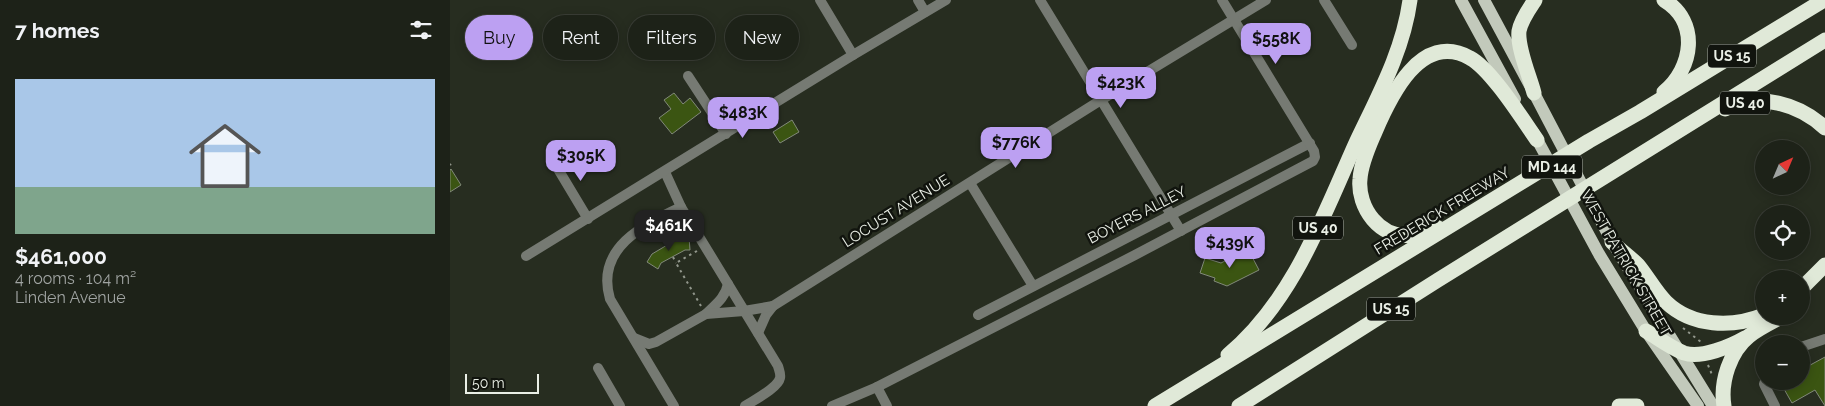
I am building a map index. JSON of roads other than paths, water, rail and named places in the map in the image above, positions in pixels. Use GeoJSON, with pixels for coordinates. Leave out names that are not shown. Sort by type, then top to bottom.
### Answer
{"type":"FeatureCollection","features":[{"type":"Feature","properties":{"kind":"highway","name":"US 40"},"geometry":{"type":"LineString","coordinates":[[1154,406],[1212,368],[1230,352],[1268,312],[1295,274],[1308,250],[1400,45],[1410,0]]}},
{"type":"Feature","properties":{"kind":"highway"},"geometry":{"type":"LineString","coordinates":[[1534,93],[1519,32],[1524,18],[1535,0]]}},
{"type":"Feature","properties":{"kind":"highway"},"geometry":{"type":"LineString","coordinates":[[1640,112],[1671,87],[1687,62],[1689,48],[1682,19],[1678,10],[1664,0]]}},
{"type":"Feature","properties":{"kind":"highway","name":"FREDERICK FREEWAY"},"geometry":{"type":"LineString","coordinates":[[1154,406],[1824,0]]}},
{"type":"Feature","properties":{"kind":"highway","name":"US 15"},"geometry":{"type":"LineString","coordinates":[[1239,406],[1825,40]]}},
{"type":"Feature","properties":{"kind":"highway"},"geometry":{"type":"LineString","coordinates":[[1460,220],[1412,235],[1389,232],[1379,226],[1371,217],[1365,207],[1361,194],[1360,178],[1368,150],[1384,112],[1399,85],[1414,66],[1427,58],[1444,52],[1470,57],[1481,66],[1502,92],[1537,140]]}},
{"type":"Feature","properties":{"kind":"highway","name":"US 40"},"geometry":{"type":"LineString","coordinates":[[1666,138],[1730,106],[1755,102],[1773,102],[1795,108],[1815,119],[1825,128]]}},
{"type":"Feature","properties":{"kind":"highway"},"geometry":{"type":"LineString","coordinates":[[1612,242],[1638,265],[1666,302],[1685,315],[1699,321],[1725,324],[1755,318]]}},
{"type":"Feature","properties":{"kind":"highway"},"geometry":{"type":"LineString","coordinates":[[1810,280],[1825,265]]}},
{"type":"Feature","properties":{"kind":"highway"},"geometry":{"type":"LineString","coordinates":[[1810,293],[1825,278]]}},
{"type":"Feature","properties":{"kind":"highway"},"geometry":{"type":"LineString","coordinates":[[1646,331],[1685,353],[1704,353],[1727,348],[1768,325]]}},
{"type":"Feature","properties":{"kind":"highway"},"geometry":{"type":"LineString","coordinates":[[1724,406],[1723,394],[1726,374],[1738,350],[1749,336]]}},
{"type":"Feature","properties":{"kind":"highway"},"geometry":{"type":"LineString","coordinates":[[1619,406],[1637,406]]}},
{"type":"Feature","properties":{"kind":"main road","name":"WEST PATRICK STREET"},"geometry":{"type":"LineString","coordinates":[[1461,0],[1599,254],[1646,331],[1698,406]]}},
{"type":"Feature","properties":{"kind":"main road","name":"WEST PATRICK STREET"},"geometry":{"type":"LineString","coordinates":[[1484,0],[1612,242],[1713,406]]}},
{"type":"Feature","properties":{"kind":"street"},"geometry":{"type":"LineString","coordinates":[[820,0],[853,55]]}},
{"type":"Feature","properties":{"kind":"street"},"geometry":{"type":"LineString","coordinates":[[918,0],[926,12]]}},
{"type":"Feature","properties":{"kind":"street"},"geometry":{"type":"LineString","coordinates":[[526,256],[946,0]]}},
{"type":"Feature","properties":{"kind":"street"},"geometry":{"type":"LineString","coordinates":[[1040,0],[1181,231]]}},
{"type":"Feature","properties":{"kind":"street"},"geometry":{"type":"LineString","coordinates":[[832,406],[877,386],[1314,161],[1314,151],[1310,143],[1222,0]]}},
{"type":"Feature","properties":{"kind":"street","name":"LOCUST AVENUE"},"geometry":{"type":"LineString","coordinates":[[758,334],[766,315],[773,306],[1101,100],[1266,0]]}},
{"type":"Feature","properties":{"kind":"street"},"geometry":{"type":"LineString","coordinates":[[1324,0],[1352,45]]}},
{"type":"Feature","properties":{"kind":"street"},"geometry":{"type":"LineString","coordinates":[[688,76],[726,134]]}},
{"type":"Feature","properties":{"kind":"street","name":"BOYERS ALLEY"},"geometry":{"type":"LineString","coordinates":[[978,315],[1310,143]]}},
{"type":"Feature","properties":{"kind":"street"},"geometry":{"type":"LineString","coordinates":[[552,159],[588,219]]}},
{"type":"Feature","properties":{"kind":"street"},"geometry":{"type":"LineString","coordinates":[[664,172],[681,207],[778,366],[780,377],[773,387],[745,406]]}},
{"type":"Feature","properties":{"kind":"street"},"geometry":{"type":"LineString","coordinates":[[970,184],[1034,286]]}},
{"type":"Feature","properties":{"kind":"street"},"geometry":{"type":"LineString","coordinates":[[674,406],[610,300],[607,277],[611,264],[621,245],[628,237],[654,220],[681,207]]}},
{"type":"Feature","properties":{"kind":"street"},"geometry":{"type":"LineString","coordinates":[[634,338],[649,344],[656,342],[706,314],[726,294],[728,284]]}},
{"type":"Feature","properties":{"kind":"street"},"geometry":{"type":"LineString","coordinates":[[706,314],[744,311],[773,306]]}},
{"type":"Feature","properties":{"kind":"street"},"geometry":{"type":"LineString","coordinates":[[1810,344],[1825,339]]}},
{"type":"Feature","properties":{"kind":"street"},"geometry":{"type":"LineString","coordinates":[[598,368],[620,406]]}},
{"type":"Feature","properties":{"kind":"street"},"geometry":{"type":"LineString","coordinates":[[877,386],[887,406]]}},
{"type":"Feature","properties":{"kind":"street"},"geometry":{"type":"LineString","coordinates":[[1767,390],[1775,406]]}}]}
